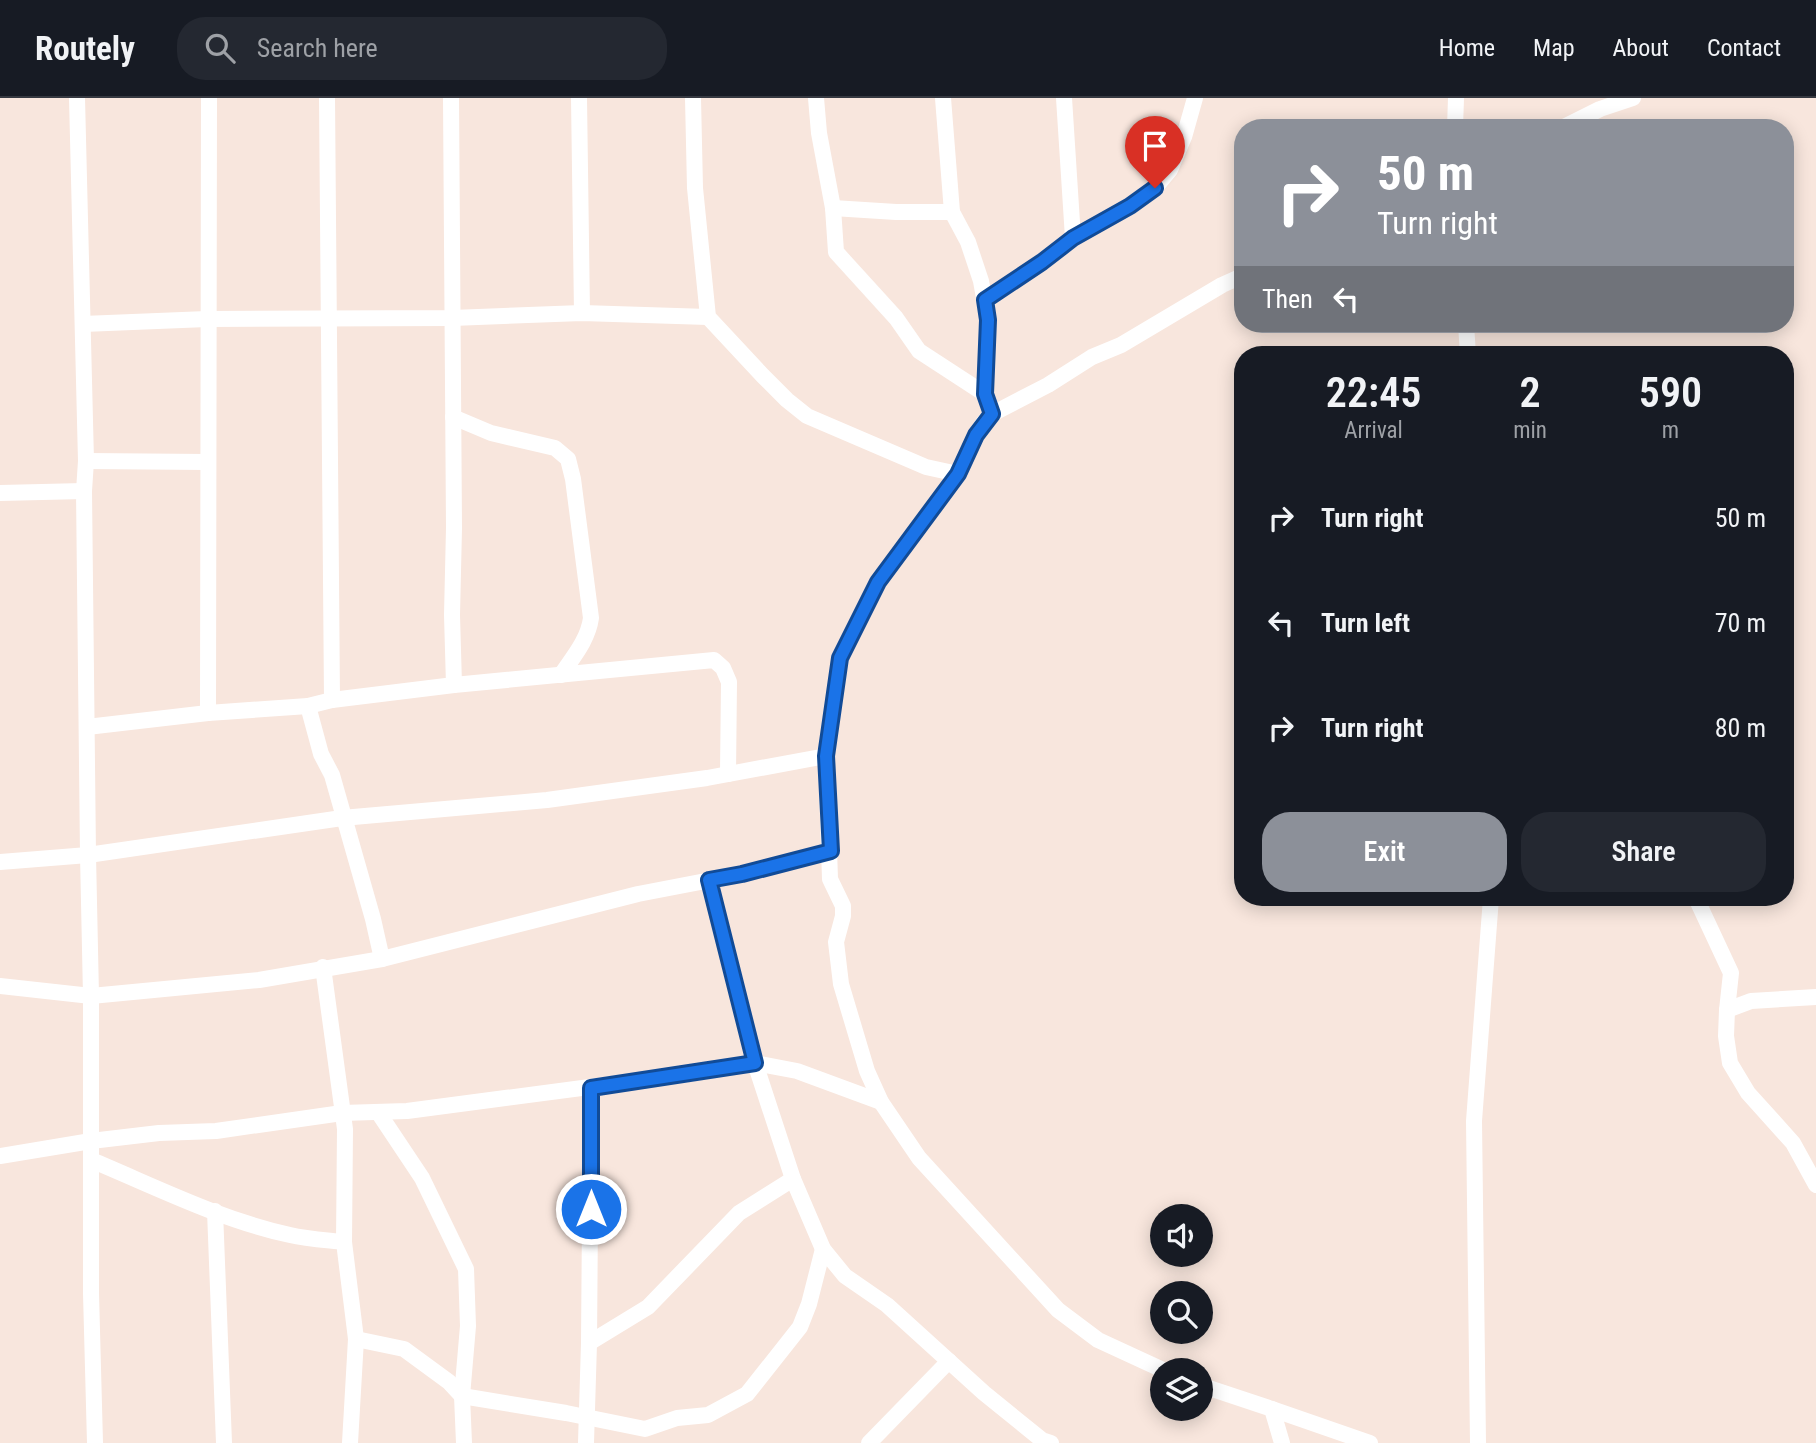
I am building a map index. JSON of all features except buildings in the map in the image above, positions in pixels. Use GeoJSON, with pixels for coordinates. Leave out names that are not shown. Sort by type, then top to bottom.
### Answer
{"type":"FeatureCollection","features":[{"type":"Feature","properties":{"kind":"street"},"geometry":{"type":"LineString","coordinates":[[77,98],[86,461],[84,491],[92,996],[91,1160],[95,1443]]}},
{"type":"Feature","properties":{"kind":"street"},"geometry":{"type":"LineString","coordinates":[[208,713],[209,98]]}},
{"type":"Feature","properties":{"kind":"street"},"geometry":{"type":"LineString","coordinates":[[327,98],[332,520],[331,700]]}},
{"type":"Feature","properties":{"kind":"street"},"geometry":{"type":"LineString","coordinates":[[451,98],[454,685]]}},
{"type":"Feature","properties":{"kind":"street"},"geometry":{"type":"LineString","coordinates":[[579,98],[582,313]]}},
{"type":"Feature","properties":{"kind":"street"},"geometry":{"type":"LineString","coordinates":[[693,98],[695,188],[708,317],[763,376],[807,416],[926,467],[958,474]]}},
{"type":"Feature","properties":{"kind":"street"},"geometry":{"type":"LineString","coordinates":[[816,98],[819,133],[833,208],[834,245],[841,260],[896,318],[919,351],[937,360],[985,394]]}},
{"type":"Feature","properties":{"kind":"street"},"geometry":{"type":"LineString","coordinates":[[943,98],[952,212],[968,242],[985,300],[988,320],[985,394],[992,414]]}},
{"type":"Feature","properties":{"kind":"street"},"geometry":{"type":"LineString","coordinates":[[1064,98],[1073,238]]}},
{"type":"Feature","properties":{"kind":"street"},"geometry":{"type":"LineString","coordinates":[[985,300],[1073,238],[1130,206],[1155,188],[1170,170],[1180,148],[1195,98]]}},
{"type":"Feature","properties":{"kind":"street"},"geometry":{"type":"LineString","coordinates":[[1455,119],[1456,98]]}},
{"type":"Feature","properties":{"kind":"street"},"geometry":{"type":"LineString","coordinates":[[1576,119],[1600,103],[1633,98]]}},
{"type":"Feature","properties":{"kind":"street"},"geometry":{"type":"LineString","coordinates":[[833,208],[952,212]]}},
{"type":"Feature","properties":{"kind":"street"},"geometry":{"type":"LineString","coordinates":[[1150,1364],[1098,1340],[1058,1310],[919,1158],[881,1101],[867,1071],[841,984],[836,942],[843,906],[830,879],[826,756],[840,658],[878,582],[958,474],[976,435],[992,414],[1048,385],[1092,357],[1121,345],[1234,280]]}},
{"type":"Feature","properties":{"kind":"street"},"geometry":{"type":"LineString","coordinates":[[83,324],[207,319],[328,320],[582,313],[708,317]]}},
{"type":"Feature","properties":{"kind":"street"},"geometry":{"type":"LineString","coordinates":[[453,417],[491,433],[555,448],[568,459],[592,618],[590,630],[561,675]]}},
{"type":"Feature","properties":{"kind":"street"},"geometry":{"type":"LineString","coordinates":[[86,461],[207,462]]}},
{"type":"Feature","properties":{"kind":"street"},"geometry":{"type":"LineString","coordinates":[[0,493],[84,491]]}},
{"type":"Feature","properties":{"kind":"street"},"geometry":{"type":"LineString","coordinates":[[87,727],[208,713],[308,706],[331,700],[454,685],[714,660],[723,668],[729,682],[728,774]]}},
{"type":"Feature","properties":{"kind":"street"},"geometry":{"type":"LineString","coordinates":[[308,706],[321,754],[332,775],[382,959]]}},
{"type":"Feature","properties":{"kind":"street"},"geometry":{"type":"LineString","coordinates":[[0,862],[88,855],[342,818],[547,800],[728,774],[826,756]]}},
{"type":"Feature","properties":{"kind":"street"},"geometry":{"type":"LineString","coordinates":[[0,986],[92,996],[259,980],[382,959],[638,894],[742,874],[831,851]]}},
{"type":"Feature","properties":{"kind":"street"},"geometry":{"type":"LineString","coordinates":[[709,880],[755,1063],[793,1179],[823,1249],[845,1276],[887,1305],[984,1393],[1044,1442]]}},
{"type":"Feature","properties":{"kind":"street"},"geometry":{"type":"LineString","coordinates":[[1478,1443],[1475,1121],[1490,906]]}},
{"type":"Feature","properties":{"kind":"street"},"geometry":{"type":"LineString","coordinates":[[1700,906],[1731,973],[1726,1035],[1730,1063],[1748,1093],[1793,1143],[1816,1185]]}},
{"type":"Feature","properties":{"kind":"street"},"geometry":{"type":"LineString","coordinates":[[323,967],[345,1129],[344,1242],[356,1339],[350,1443]]}},
{"type":"Feature","properties":{"kind":"street"},"geometry":{"type":"LineString","coordinates":[[1727,1010],[1751,1002],[1816,997]]}},
{"type":"Feature","properties":{"kind":"street"},"geometry":{"type":"LineString","coordinates":[[0,1157],[91,1141],[159,1133],[216,1131],[342,1113],[407,1111],[591,1088],[755,1063],[797,1071],[881,1101]]}},
{"type":"Feature","properties":{"kind":"street"},"geometry":{"type":"LineString","coordinates":[[586,1443],[591,1088]]}},
{"type":"Feature","properties":{"kind":"street"},"geometry":{"type":"LineString","coordinates":[[378,1112],[422,1178],[466,1269],[468,1326],[462,1396],[464,1443]]}},
{"type":"Feature","properties":{"kind":"street"},"geometry":{"type":"LineString","coordinates":[[91,1160],[215,1211],[291,1236],[344,1242]]}},
{"type":"Feature","properties":{"kind":"street"},"geometry":{"type":"LineString","coordinates":[[589,1343],[648,1307],[689,1268],[739,1213],[793,1179]]}},
{"type":"Feature","properties":{"kind":"street"},"geometry":{"type":"LineString","coordinates":[[215,1211],[224,1443]]}},
{"type":"Feature","properties":{"kind":"street"},"geometry":{"type":"LineString","coordinates":[[356,1339],[404,1349],[449,1382],[462,1396],[645,1429],[677,1418],[708,1415],[747,1394],[800,1327],[809,1304],[823,1249]]}},
{"type":"Feature","properties":{"kind":"street"},"geometry":{"type":"LineString","coordinates":[[869,1443],[949,1361]]}},
{"type":"Feature","properties":{"kind":"street"},"geometry":{"type":"LineString","coordinates":[[1213,1389],[1370,1443]]}},
{"type":"Feature","properties":{"kind":"street"},"geometry":{"type":"LineString","coordinates":[[1272,1409],[1282,1443]]}},
{"type":"Feature","properties":{"kind":"route"},"geometry":{"type":"LineString","coordinates":[[591,1209],[591,1088],[755,1063],[709,880],[831,851],[826,756],[840,658],[878,582],[958,474],[976,435],[992,414],[985,394],[988,320],[985,300],[1073,238],[1130,206],[1155,188]]}}]}
